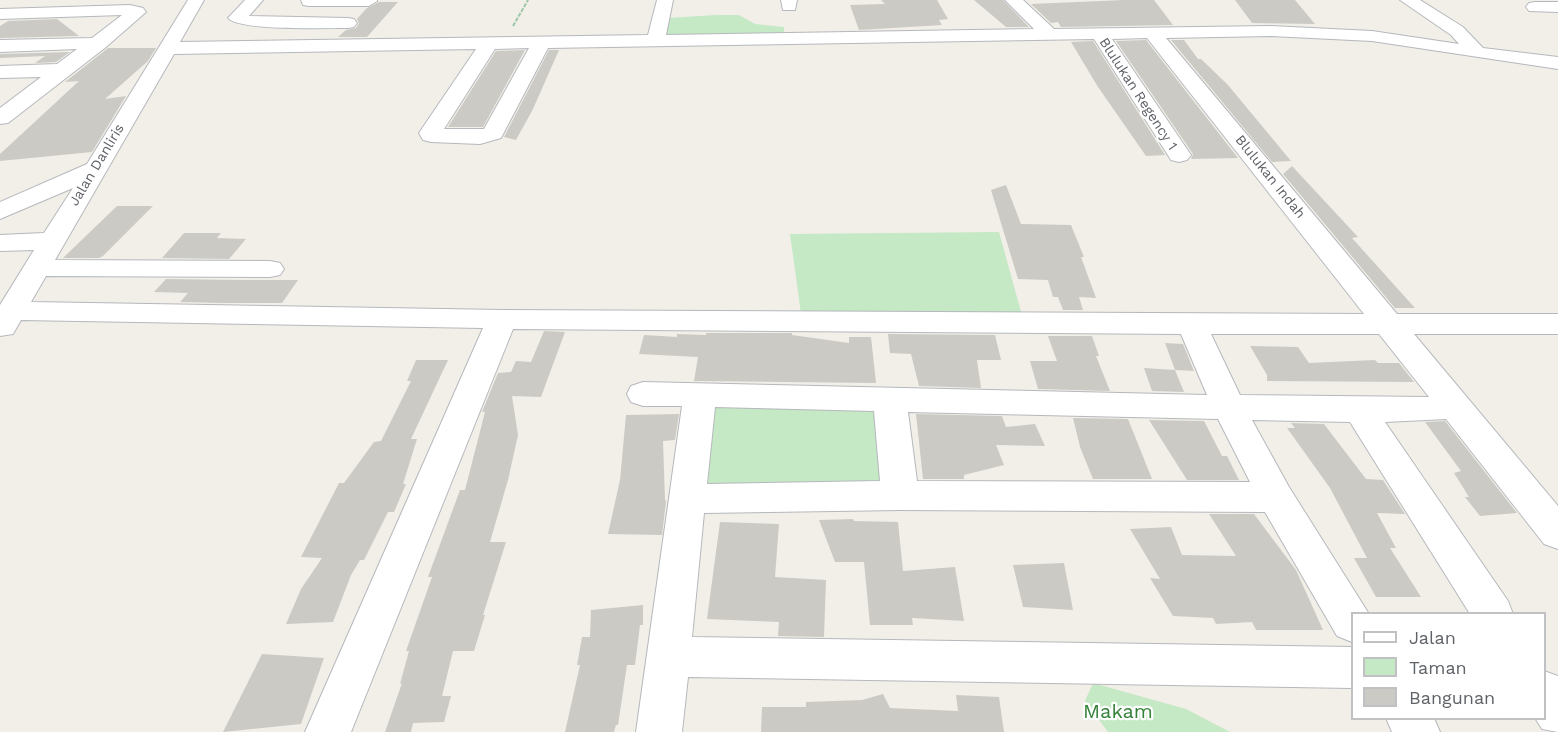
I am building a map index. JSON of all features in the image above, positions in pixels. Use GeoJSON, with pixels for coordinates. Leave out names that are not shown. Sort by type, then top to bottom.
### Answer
{"type":"FeatureCollection","features":[{"type":"Feature","properties":{"kind":"street"},"geometry":{"type":"LineString","coordinates":[[656,39],[665,0]]}},
{"type":"Feature","properties":{"kind":"street"},"geometry":{"type":"LineString","coordinates":[[1013,0],[1048,33]]}},
{"type":"Feature","properties":{"kind":"street"},"geometry":{"type":"LineString","coordinates":[[1408,0],[1457,31],[1477,52]]}},
{"type":"Feature","properties":{"kind":"street"},"geometry":{"type":"LineString","coordinates":[[236,17],[254,1],[369,1]]}},
{"type":"Feature","properties":{"kind":"street"},"geometry":{"type":"LineString","coordinates":[[330,42],[369,1]]}},
{"type":"Feature","properties":{"kind":"street"},"geometry":{"type":"LineString","coordinates":[[1558,7],[1536,14],[1558,21]]}},
{"type":"Feature","properties":{"kind":"street"},"geometry":{"type":"LineString","coordinates":[[792,8],[798,38]]}},
{"type":"Feature","properties":{"kind":"street"},"geometry":{"type":"LineString","coordinates":[[0,23],[8,13],[136,10],[136,13],[63,70],[10,103],[0,118]]}},
{"type":"Feature","properties":{"kind":"street"},"geometry":{"type":"LineString","coordinates":[[22,45],[77,12]]}},
{"type":"Feature","properties":{"kind":"street"},"geometry":{"type":"LineString","coordinates":[[201,14],[236,17],[247,21],[348,23]]}},
{"type":"Feature","properties":{"kind":"street","name":"Jalan Danliris"},"geometry":{"type":"LineString","coordinates":[[5,321],[168,48],[201,14]]}},
{"type":"Feature","properties":{"kind":"street"},"geometry":{"type":"LineString","coordinates":[[168,48],[1271,31],[1342,34],[1558,63]]}},
{"type":"Feature","properties":{"kind":"street","name":"Blulukan Regency 1"},"geometry":{"type":"LineString","coordinates":[[1098,32],[1179,155]]}},
{"type":"Feature","properties":{"kind":"street","name":"Blulukan Indah"},"geometry":{"type":"LineString","coordinates":[[1151,32],[1558,533]]}},
{"type":"Feature","properties":{"kind":"street"},"geometry":{"type":"LineString","coordinates":[[497,43],[430,133],[433,137],[480,137],[493,133],[542,41]]}},
{"type":"Feature","properties":{"kind":"street"},"geometry":{"type":"LineString","coordinates":[[0,46],[99,43]]}},
{"type":"Feature","properties":{"kind":"street"},"geometry":{"type":"LineString","coordinates":[[0,72],[63,70]]}},
{"type":"Feature","properties":{"kind":"street"},"geometry":{"type":"LineString","coordinates":[[0,211],[94,169]]}},
{"type":"Feature","properties":{"kind":"street"},"geometry":{"type":"LineString","coordinates":[[0,243],[51,241]]}},
{"type":"Feature","properties":{"kind":"street"},"geometry":{"type":"LineString","coordinates":[[35,268],[270,269]]}},
{"type":"Feature","properties":{"kind":"street"},"geometry":{"type":"LineString","coordinates":[[328,732],[502,319]]}},
{"type":"Feature","properties":{"kind":"street"},"geometry":{"type":"LineString","coordinates":[[5,321],[502,319],[1177,324],[1558,324]]}},
{"type":"Feature","properties":{"kind":"street"},"geometry":{"type":"LineString","coordinates":[[1195,332],[1229,407],[1276,497],[1351,620]]}},
{"type":"Feature","properties":{"kind":"street"},"geometry":{"type":"LineString","coordinates":[[643,394],[1360,410],[1440,409]]}},
{"type":"Feature","properties":{"kind":"street"},"geometry":{"type":"LineString","coordinates":[[659,732],[670,657],[699,397]]}},
{"type":"Feature","properties":{"kind":"street"},"geometry":{"type":"LineString","coordinates":[[890,400],[900,495]]}},
{"type":"Feature","properties":{"kind":"street"},"geometry":{"type":"LineString","coordinates":[[1360,410],[1492,612]]}},
{"type":"Feature","properties":{"kind":"street"},"geometry":{"type":"LineString","coordinates":[[686,499],[900,495],[1276,497]]}},
{"type":"Feature","properties":{"kind":"street"},"geometry":{"type":"LineString","coordinates":[[670,657],[1351,668]]}},
{"type":"Feature","properties":{"kind":"street"},"geometry":{"type":"LineString","coordinates":[[1546,694],[1558,713]]}},
{"type":"Feature","properties":{"kind":"path"},"geometry":{"type":"LineString","coordinates":[[497,43],[528,0]]}},
{"type":"Feature","properties":{"kind":"green space"},"geometry":{"type":"Polygon","coordinates":[[[739,15],[755,24],[784,27],[784,34],[663,35],[668,18],[739,15]]]}},
{"type":"Feature","properties":{"kind":"green space"},"geometry":{"type":"Polygon","coordinates":[[[999,232],[1023,319],[802,321],[790,234],[999,232]]]}},
{"type":"Feature","properties":{"kind":"green space"},"geometry":{"type":"Polygon","coordinates":[[[707,402],[883,405],[891,487],[700,493],[707,402]]]}},
{"type":"Feature","properties":{"kind":"green space","name":"Makam"},"geometry":{"type":"Polygon","coordinates":[[[1093,683],[1186,709],[1230,732],[1108,732],[1085,701],[1093,683]]]}},
{"type":"Feature","properties":{"kind":"building"},"geometry":{"type":"Polygon","coordinates":[[[881,0],[937,0],[948,19],[939,20],[942,25],[859,30],[850,5],[885,4],[881,0]]]}},
{"type":"Feature","properties":{"kind":"building"},"geometry":{"type":"Polygon","coordinates":[[[974,0],[1003,0],[1029,27],[1006,27],[974,0]]]}},
{"type":"Feature","properties":{"kind":"building"},"geometry":{"type":"Polygon","coordinates":[[[1154,0],[1173,25],[1061,27],[1058,22],[1051,23],[1031,4],[1154,0]]]}},
{"type":"Feature","properties":{"kind":"building"},"geometry":{"type":"Polygon","coordinates":[[[1235,0],[1295,0],[1315,24],[1252,23],[1235,0]]]}},
{"type":"Feature","properties":{"kind":"building"},"geometry":{"type":"Polygon","coordinates":[[[379,2],[398,2],[367,37],[338,37],[346,30],[356,28],[359,23],[357,19],[367,8],[379,2]]]}},
{"type":"Feature","properties":{"kind":"building"},"geometry":{"type":"Polygon","coordinates":[[[57,19],[79,36],[0,38],[0,26],[8,21],[57,19]]]}},
{"type":"Feature","properties":{"kind":"building"},"geometry":{"type":"Polygon","coordinates":[[[1146,40],[1238,158],[1191,159],[1193,154],[1116,41],[1146,40]]]}},
{"type":"Feature","properties":{"kind":"building"},"geometry":{"type":"Polygon","coordinates":[[[1171,40],[1184,40],[1198,59],[1201,59],[1228,85],[1291,161],[1272,162],[1171,40]]]}},
{"type":"Feature","properties":{"kind":"building"},"geometry":{"type":"Polygon","coordinates":[[[1093,41],[1165,155],[1146,156],[1098,87],[1071,42],[1093,41]]]}},
{"type":"Feature","properties":{"kind":"building"},"geometry":{"type":"Polygon","coordinates":[[[108,48],[156,48],[148,61],[105,99],[126,96],[92,152],[0,161],[0,154],[79,81],[65,82],[108,48]]]}},
{"type":"Feature","properties":{"kind":"building"},"geometry":{"type":"Polygon","coordinates":[[[525,50],[483,127],[448,127],[496,51],[525,50]]]}},
{"type":"Feature","properties":{"kind":"building"},"geometry":{"type":"Polygon","coordinates":[[[549,50],[559,50],[533,109],[516,140],[504,137],[549,50]]]}},
{"type":"Feature","properties":{"kind":"building"},"geometry":{"type":"Polygon","coordinates":[[[70,52],[56,62],[35,63],[45,56],[0,58],[0,54],[70,52]]]}},
{"type":"Feature","properties":{"kind":"building"},"geometry":{"type":"Polygon","coordinates":[[[1292,166],[1358,237],[1352,238],[1415,308],[1395,308],[1283,174],[1292,166]]]}},
{"type":"Feature","properties":{"kind":"building"},"geometry":{"type":"Polygon","coordinates":[[[1006,185],[1021,224],[1071,225],[1084,257],[1081,257],[1096,298],[1079,297],[1083,310],[1063,310],[1058,297],[1053,297],[1048,280],[1018,279],[991,190],[1006,185]]]}},
{"type":"Feature","properties":{"kind":"building"},"geometry":{"type":"Polygon","coordinates":[[[117,206],[153,206],[103,256],[63,258],[117,206]]]}},
{"type":"Feature","properties":{"kind":"building"},"geometry":{"type":"Polygon","coordinates":[[[184,233],[221,233],[217,238],[246,239],[229,259],[162,258],[184,233]]]}},
{"type":"Feature","properties":{"kind":"building"},"geometry":{"type":"Polygon","coordinates":[[[166,279],[298,280],[282,303],[222,303],[180,302],[188,293],[154,292],[166,279]]]}},
{"type":"Feature","properties":{"kind":"building"},"geometry":{"type":"Polygon","coordinates":[[[544,331],[565,332],[541,397],[512,396],[518,435],[490,542],[506,542],[474,651],[453,651],[442,696],[451,696],[444,722],[413,723],[411,732],[385,732],[402,683],[400,684],[409,651],[406,651],[432,577],[428,577],[460,490],[465,490],[485,412],[482,412],[498,373],[511,372],[516,361],[531,362],[544,331]]]}},
{"type":"Feature","properties":{"kind":"building"},"geometry":{"type":"Polygon","coordinates":[[[706,333],[792,333],[792,335],[849,343],[849,337],[871,337],[876,383],[694,381],[698,357],[639,354],[644,335],[677,337],[677,334],[706,335],[706,333]]]}},
{"type":"Feature","properties":{"kind":"building"},"geometry":{"type":"Polygon","coordinates":[[[888,334],[995,335],[1001,360],[977,360],[981,388],[919,386],[911,354],[890,353],[888,334]]]}},
{"type":"Feature","properties":{"kind":"building"},"geometry":{"type":"Polygon","coordinates":[[[1048,336],[1092,336],[1099,356],[1096,356],[1110,391],[1038,389],[1030,361],[1057,361],[1048,336]]]}},
{"type":"Feature","properties":{"kind":"building"},"geometry":{"type":"Polygon","coordinates":[[[1165,343],[1183,344],[1194,371],[1175,370],[1165,343]]]}},
{"type":"Feature","properties":{"kind":"building"},"geometry":{"type":"Polygon","coordinates":[[[1250,346],[1298,347],[1309,363],[1375,360],[1378,363],[1399,363],[1414,382],[1267,381],[1267,375],[1250,346]]]}},
{"type":"Feature","properties":{"kind":"building"},"geometry":{"type":"Polygon","coordinates":[[[416,360],[448,360],[411,439],[417,439],[403,484],[406,484],[394,512],[388,512],[364,560],[360,560],[351,575],[333,622],[286,624],[301,589],[322,558],[301,557],[339,483],[344,483],[374,442],[381,441],[411,381],[407,381],[416,360]]]}},
{"type":"Feature","properties":{"kind":"building"},"geometry":{"type":"Polygon","coordinates":[[[1144,368],[1175,370],[1184,392],[1152,391],[1144,368]]]}},
{"type":"Feature","properties":{"kind":"building"},"geometry":{"type":"Polygon","coordinates":[[[679,414],[675,440],[663,441],[666,501],[662,535],[608,534],[620,480],[626,415],[679,414]]]}},
{"type":"Feature","properties":{"kind":"building"},"geometry":{"type":"Polygon","coordinates":[[[916,414],[1002,416],[1006,427],[1035,424],[1045,446],[996,445],[1004,465],[964,475],[964,479],[923,479],[916,414]]]}},
{"type":"Feature","properties":{"kind":"building"},"geometry":{"type":"Polygon","coordinates":[[[1073,418],[1128,419],[1152,479],[1093,479],[1080,447],[1073,418]]]}},
{"type":"Feature","properties":{"kind":"building"},"geometry":{"type":"Polygon","coordinates":[[[1149,420],[1204,421],[1222,456],[1227,456],[1239,480],[1187,480],[1149,420]]]}},
{"type":"Feature","properties":{"kind":"building"},"geometry":{"type":"Polygon","coordinates":[[[1445,421],[1517,513],[1480,516],[1465,497],[1469,497],[1454,473],[1461,471],[1425,422],[1445,421]]]}},
{"type":"Feature","properties":{"kind":"building"},"geometry":{"type":"Polygon","coordinates":[[[1291,423],[1324,424],[1366,479],[1383,480],[1405,514],[1377,513],[1396,548],[1390,548],[1421,597],[1376,597],[1354,558],[1367,558],[1330,488],[1287,428],[1295,428],[1291,423]]]}},
{"type":"Feature","properties":{"kind":"building"},"geometry":{"type":"Polygon","coordinates":[[[1209,514],[1254,514],[1296,570],[1323,630],[1256,630],[1252,622],[1216,624],[1213,618],[1173,616],[1150,578],[1160,579],[1130,529],[1171,527],[1182,555],[1236,556],[1209,514]]]}},
{"type":"Feature","properties":{"kind":"building"},"geometry":{"type":"Polygon","coordinates":[[[853,519],[854,521],[898,522],[903,571],[955,567],[964,621],[912,618],[913,625],[870,625],[864,562],[835,562],[819,520],[853,519]]]}},
{"type":"Feature","properties":{"kind":"building"},"geometry":{"type":"Polygon","coordinates":[[[720,522],[779,524],[775,577],[826,580],[824,637],[778,636],[779,622],[707,619],[720,522]]]}},
{"type":"Feature","properties":{"kind":"building"},"geometry":{"type":"Polygon","coordinates":[[[1064,563],[1073,610],[1023,607],[1013,565],[1064,563]]]}},
{"type":"Feature","properties":{"kind":"building"},"geometry":{"type":"Polygon","coordinates":[[[643,605],[643,625],[640,625],[635,665],[627,665],[618,725],[614,732],[565,732],[580,665],[577,665],[582,637],[590,637],[591,610],[643,605]]]}},
{"type":"Feature","properties":{"kind":"building"},"geometry":{"type":"Polygon","coordinates":[[[262,654],[324,658],[301,724],[223,732],[262,654]]]}},
{"type":"Feature","properties":{"kind":"building"},"geometry":{"type":"Polygon","coordinates":[[[883,694],[890,708],[958,711],[956,695],[999,697],[1004,732],[761,732],[762,707],[806,707],[806,702],[862,700],[883,694]]]}}]}
